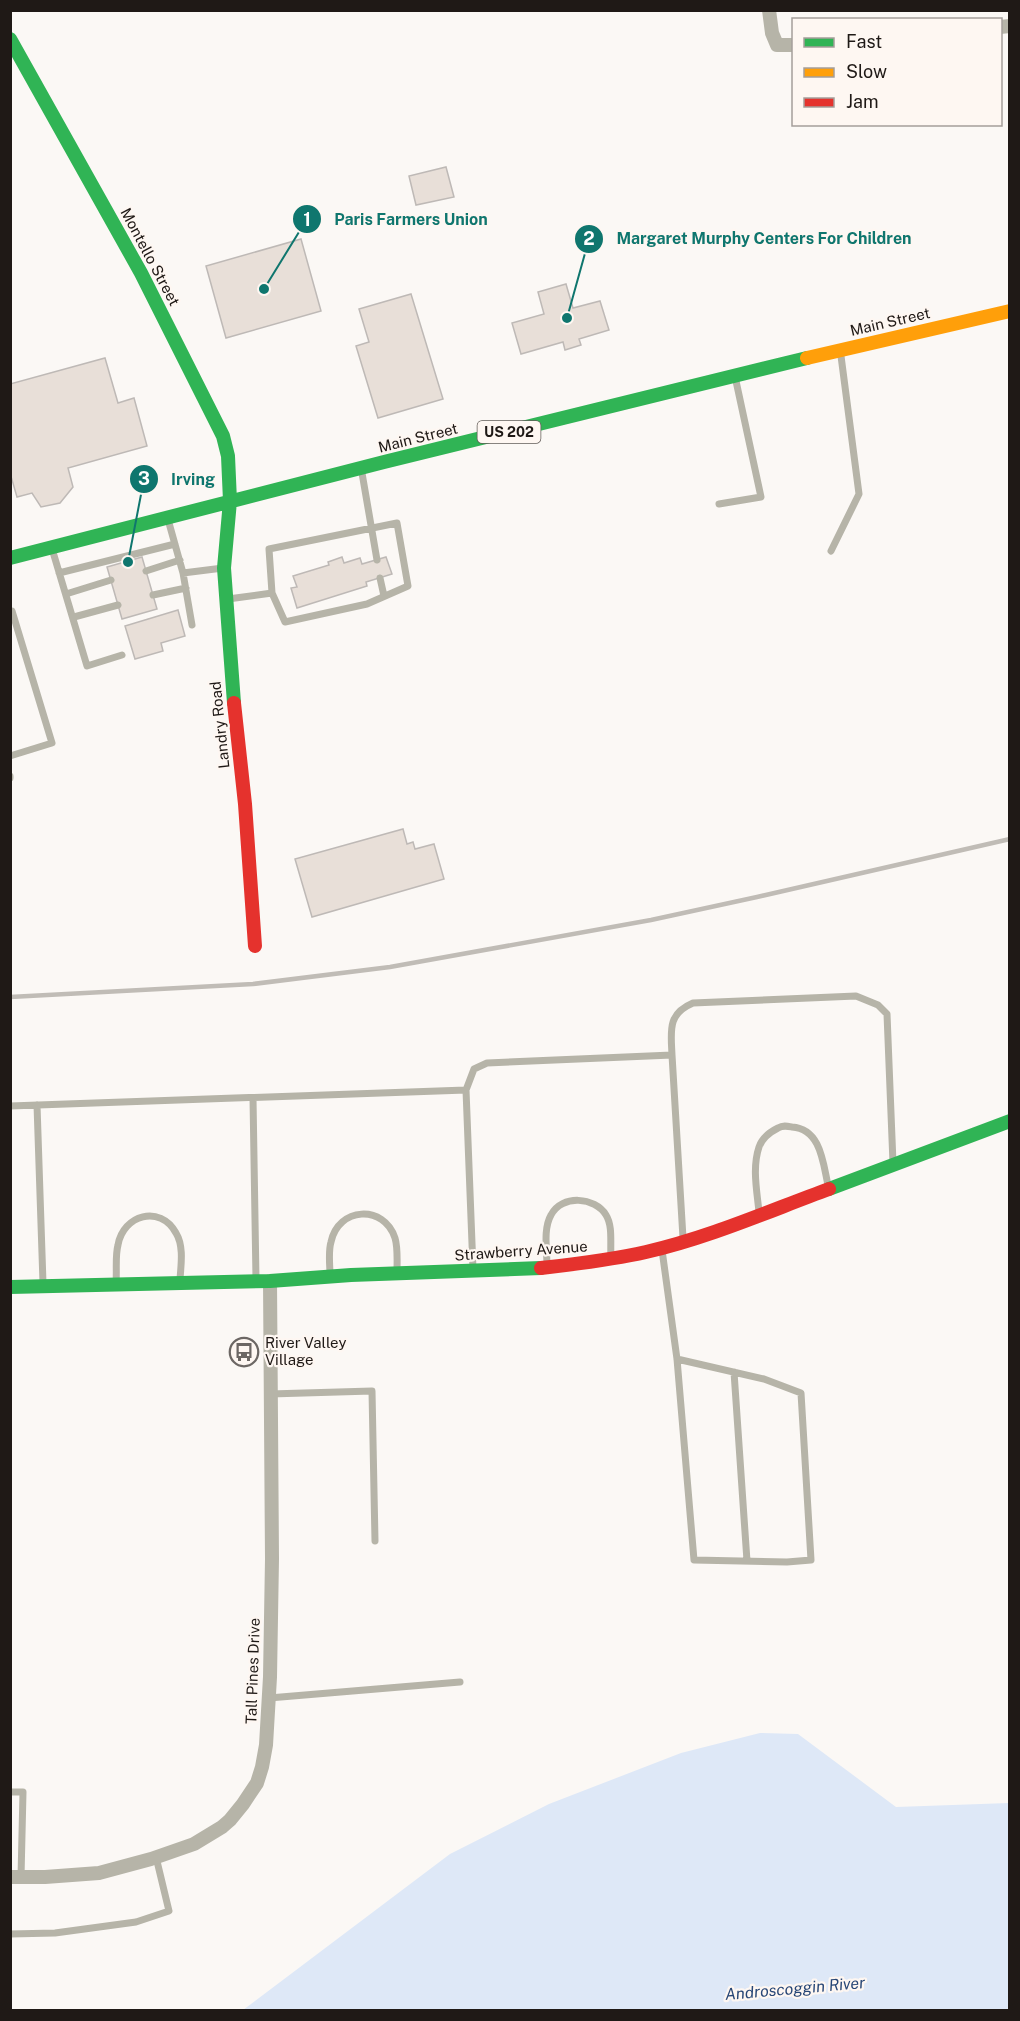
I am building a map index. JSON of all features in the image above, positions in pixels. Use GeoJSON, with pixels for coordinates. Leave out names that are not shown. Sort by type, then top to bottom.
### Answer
{"type":"FeatureCollection","features":[{"type":"Feature","properties":{"kind":"main road","name":"Montello Street"},"geometry":{"type":"LineString","coordinates":[[10,39],[141,273],[211,410],[223,436],[228,456],[230,501]]}},
{"type":"Feature","properties":{"kind":"main road","name":"Main Street"},"geometry":{"type":"LineString","coordinates":[[10,558],[734,375],[1010,311]]}},
{"type":"Feature","properties":{"kind":"main road","name":"Landry Road"},"geometry":{"type":"LineString","coordinates":[[230,501],[224,568],[230,666],[245,804],[255,946]]}},
{"type":"Feature","properties":{"kind":"main road","name":"Strawberry Avenue"},"geometry":{"type":"LineString","coordinates":[[10,1287],[263,1281],[330,1276],[547,1268],[611,1260],[684,1241],[1010,1121]]}},
{"type":"Feature","properties":{"kind":"street"},"geometry":{"type":"LineString","coordinates":[[769,10],[772,33],[777,45],[792,45]]}},
{"type":"Feature","properties":{"kind":"street","name":"Tall Pines Drive"},"geometry":{"type":"LineString","coordinates":[[16,1877],[99,1873],[194,1844],[222,1827],[243,1804],[257,1783],[266,1745],[272,1559],[270,1394],[263,1281]]}},
{"type":"Feature","properties":{"kind":"lane"},"geometry":{"type":"LineString","coordinates":[[831,551],[859,494],[840,350]]}},
{"type":"Feature","properties":{"kind":"lane"},"geometry":{"type":"LineString","coordinates":[[719,504],[761,497],[734,375]]}},
{"type":"Feature","properties":{"kind":"lane"},"geometry":{"type":"LineString","coordinates":[[362,469],[377,560]]}},
{"type":"Feature","properties":{"kind":"lane"},"geometry":{"type":"LineString","coordinates":[[167,517],[183,573],[192,626]]}},
{"type":"Feature","properties":{"kind":"lane"},"geometry":{"type":"LineString","coordinates":[[397,523],[408,586],[367,604],[285,622],[272,593],[269,549],[397,523]]}},
{"type":"Feature","properties":{"kind":"lane"},"geometry":{"type":"LineString","coordinates":[[59,573],[175,544]]}},
{"type":"Feature","properties":{"kind":"lane"},"geometry":{"type":"LineString","coordinates":[[51,547],[87,666],[122,655]]}},
{"type":"Feature","properties":{"kind":"lane"},"geometry":{"type":"LineString","coordinates":[[146,571],[180,560]]}},
{"type":"Feature","properties":{"kind":"lane"},"geometry":{"type":"LineString","coordinates":[[183,573],[224,568]]}},
{"type":"Feature","properties":{"kind":"lane"},"geometry":{"type":"LineString","coordinates":[[380,578],[384,596]]}},
{"type":"Feature","properties":{"kind":"lane"},"geometry":{"type":"LineString","coordinates":[[66,594],[111,580]]}},
{"type":"Feature","properties":{"kind":"lane"},"geometry":{"type":"LineString","coordinates":[[153,595],[186,588]]}},
{"type":"Feature","properties":{"kind":"lane"},"geometry":{"type":"LineString","coordinates":[[226,600],[272,593]]}},
{"type":"Feature","properties":{"kind":"lane"},"geometry":{"type":"LineString","coordinates":[[74,617],[118,604]]}},
{"type":"Feature","properties":{"kind":"lane"},"geometry":{"type":"LineString","coordinates":[[10,611],[12,611],[52,743],[10,756]]}},
{"type":"Feature","properties":{"kind":"lane"},"geometry":{"type":"LineString","coordinates":[[684,1241],[670,1029],[681,1008],[693,1003],[856,996],[878,1005],[887,1014],[893,1163]]}},
{"type":"Feature","properties":{"kind":"lane"},"geometry":{"type":"LineString","coordinates":[[473,1271],[466,1090],[474,1069],[487,1063],[672,1055]]}},
{"type":"Feature","properties":{"kind":"lane"},"geometry":{"type":"LineString","coordinates":[[10,1106],[466,1090]]}},
{"type":"Feature","properties":{"kind":"lane"},"geometry":{"type":"LineString","coordinates":[[254,1098],[263,1281]]}},
{"type":"Feature","properties":{"kind":"lane"},"geometry":{"type":"LineString","coordinates":[[38,1105],[43,1286]]}},
{"type":"Feature","properties":{"kind":"lane"},"geometry":{"type":"LineString","coordinates":[[759,1214],[755,1171],[758,1151],[760,1144],[768,1134],[782,1126],[799,1127],[812,1135],[821,1150],[828,1188]]}},
{"type":"Feature","properties":{"kind":"lane"},"geometry":{"type":"LineString","coordinates":[[547,1268],[547,1225],[552,1213],[564,1203],[575,1200],[588,1201],[607,1216],[610,1228],[611,1260]]}},
{"type":"Feature","properties":{"kind":"lane"},"geometry":{"type":"LineString","coordinates":[[330,1276],[331,1242],[338,1227],[347,1217],[360,1212],[376,1216],[387,1223],[395,1238],[397,1274]]}},
{"type":"Feature","properties":{"kind":"lane"},"geometry":{"type":"LineString","coordinates":[[116,1283],[117,1245],[122,1233],[129,1222],[139,1216],[153,1215],[168,1222],[177,1233],[181,1254],[180,1282]]}},
{"type":"Feature","properties":{"kind":"lane"},"geometry":{"type":"LineString","coordinates":[[661,1248],[677,1359],[694,1560],[747,1562],[811,1560],[801,1393],[764,1379],[677,1359]]}},
{"type":"Feature","properties":{"kind":"lane"},"geometry":{"type":"LineString","coordinates":[[734,1372],[747,1562]]}},
{"type":"Feature","properties":{"kind":"lane"},"geometry":{"type":"LineString","coordinates":[[270,1394],[372,1391],[375,1541]]}},
{"type":"Feature","properties":{"kind":"lane"},"geometry":{"type":"LineString","coordinates":[[269,1698],[460,1682]]}},
{"type":"Feature","properties":{"kind":"lane"},"geometry":{"type":"LineString","coordinates":[[10,1792],[23,1792],[16,1877]]}},
{"type":"Feature","properties":{"kind":"lane"},"geometry":{"type":"LineString","coordinates":[[10,1934],[55,1933],[136,1922],[169,1911],[156,1857]]}},
{"type":"Feature","properties":{"kind":"water","name":"Androscoggin River"},"geometry":{"type":"Polygon","coordinates":[[[760,1733],[798,1734],[896,1807],[1009,1803],[1009,2010],[243,2010],[450,1854],[549,1804],[681,1753],[760,1733]]]}},
{"type":"Feature","properties":{"kind":"building"},"geometry":{"type":"Polygon","coordinates":[[[446,167],[454,197],[416,205],[409,176],[446,167]]]}},
{"type":"Feature","properties":{"kind":"building"},"geometry":{"type":"Polygon","coordinates":[[[301,239],[321,311],[226,338],[206,266],[301,239]]]}},
{"type":"Feature","properties":{"kind":"building"},"geometry":{"type":"Polygon","coordinates":[[[566,284],[573,308],[600,301],[609,330],[579,339],[581,345],[565,350],[563,342],[521,354],[512,323],[544,314],[538,292],[566,284]]]}},
{"type":"Feature","properties":{"kind":"building"},"geometry":{"type":"Polygon","coordinates":[[[411,294],[443,399],[378,418],[356,346],[369,342],[359,309],[411,294]]]}},
{"type":"Feature","properties":{"kind":"building"},"geometry":{"type":"Polygon","coordinates":[[[105,358],[118,403],[134,398],[147,446],[68,468],[73,487],[60,503],[41,507],[32,493],[17,497],[10,473],[10,384],[105,358]]]}},
{"type":"Feature","properties":{"kind":"building"},"geometry":{"type":"Polygon","coordinates":[[[142,557],[157,609],[122,619],[107,567],[142,557]]]}},
{"type":"Feature","properties":{"kind":"building"},"geometry":{"type":"Polygon","coordinates":[[[342,557],[344,563],[360,558],[362,564],[386,557],[392,574],[366,582],[367,586],[297,608],[291,588],[297,587],[293,576],[329,565],[328,562],[342,557]]]}},
{"type":"Feature","properties":{"kind":"building"},"geometry":{"type":"Polygon","coordinates":[[[178,610],[185,636],[161,643],[163,651],[135,659],[125,626],[178,610]]]}},
{"type":"Feature","properties":{"kind":"building"},"geometry":{"type":"Polygon","coordinates":[[[403,829],[407,844],[413,842],[415,849],[434,844],[444,879],[312,917],[295,859],[403,829]]]}},
{"type":"Feature","properties":{"kind":"railway"},"geometry":{"type":"LineString","coordinates":[[10,997],[253,984],[390,967],[651,920],[1010,839]]}},
{"type":"Feature","properties":{"kind":"traffic: fast"},"geometry":{"type":"LineString","coordinates":[[10,39],[141,273],[223,436],[228,456],[230,501],[224,568],[234,703]]}},
{"type":"Feature","properties":{"kind":"traffic: fast"},"geometry":{"type":"LineString","coordinates":[[10,558],[384,462],[807,358]]}},
{"type":"Feature","properties":{"kind":"traffic: fast"},"geometry":{"type":"LineString","coordinates":[[829,1189],[1010,1121]]}},
{"type":"Feature","properties":{"kind":"traffic: fast"},"geometry":{"type":"LineString","coordinates":[[10,1287],[270,1281],[351,1275],[541,1268]]}},
{"type":"Feature","properties":{"kind":"traffic: slow"},"geometry":{"type":"LineString","coordinates":[[807,358],[1010,311]]}},
{"type":"Feature","properties":{"kind":"traffic: jam"},"geometry":{"type":"LineString","coordinates":[[234,703],[245,804],[255,946]]}},
{"type":"Feature","properties":{"kind":"traffic: jam"},"geometry":{"type":"LineString","coordinates":[[541,1268],[620,1257],[669,1246],[715,1232],[829,1189]]}},
{"type":"Feature","properties":{"kind":"place","name":"Paris Farmers Union"},"geometry":{"type":"Point","coordinates":[264,289]}},
{"type":"Feature","properties":{"kind":"place","name":"Margaret Murphy Centers For Children"},"geometry":{"type":"Point","coordinates":[567,318]}},
{"type":"Feature","properties":{"kind":"place","name":"Irving"},"geometry":{"type":"Point","coordinates":[128,562]}},
{"type":"Feature","properties":{"kind":"place","name":"River Valley Village"},"geometry":{"type":"Point","coordinates":[244,1352]}}]}
